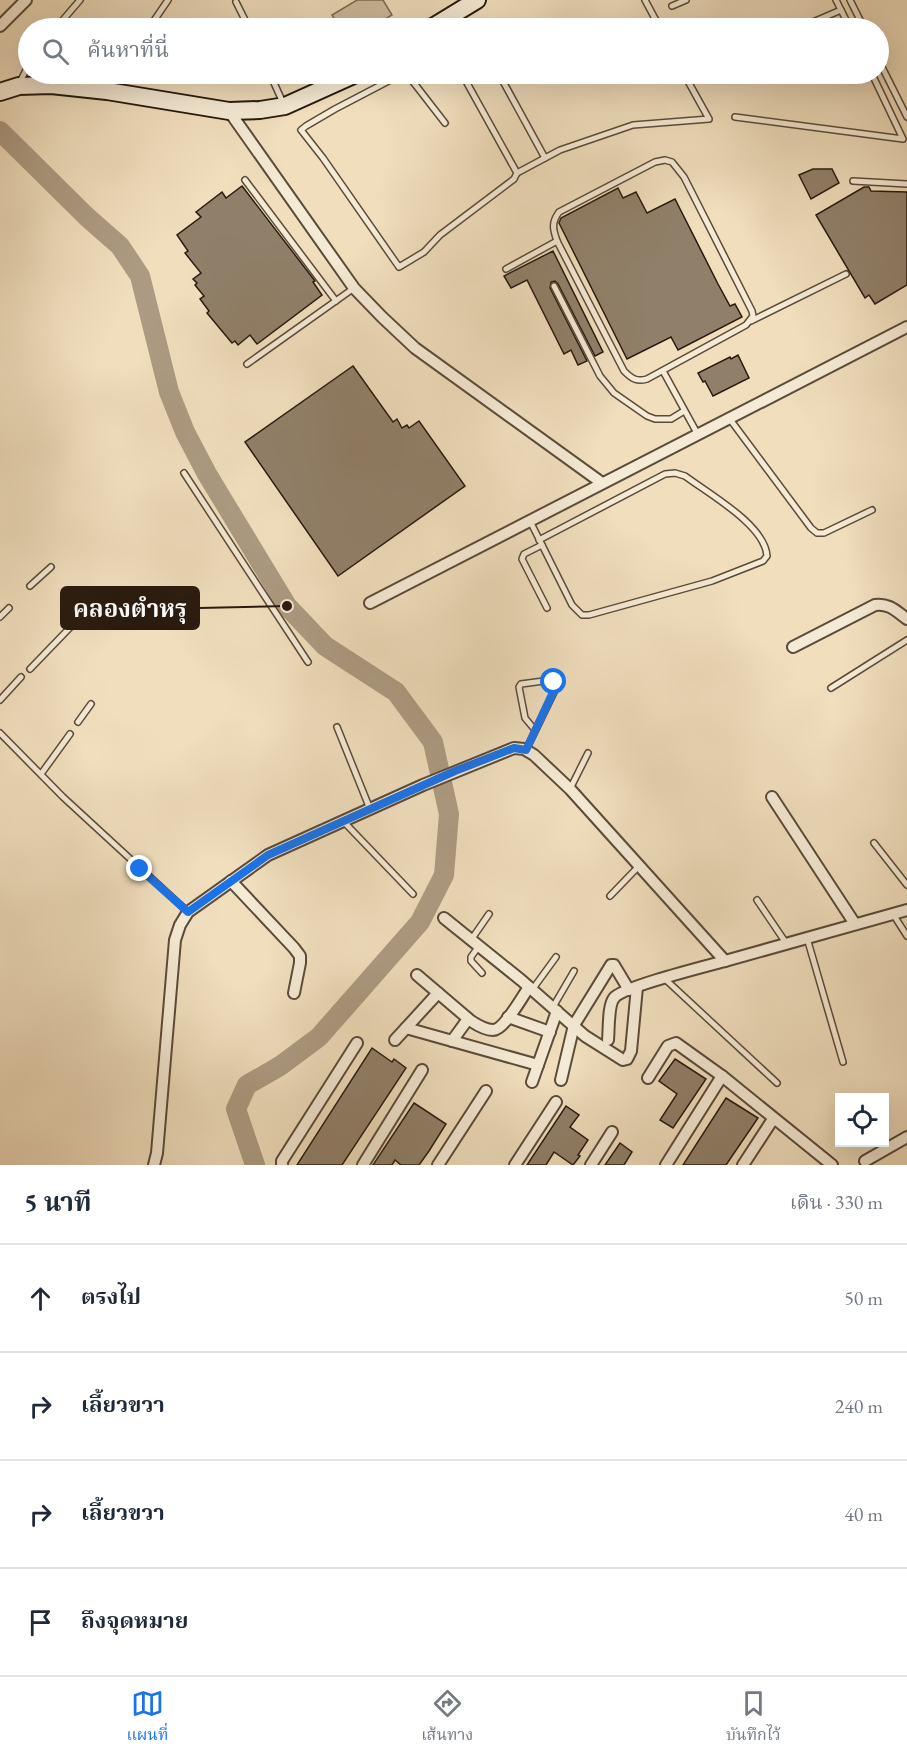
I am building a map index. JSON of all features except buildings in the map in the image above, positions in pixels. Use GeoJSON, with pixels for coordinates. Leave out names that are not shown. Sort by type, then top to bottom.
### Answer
{"type":"FeatureCollection","features":[{"type":"Feature","properties":{"kind":"street"},"geometry":{"type":"LineString","coordinates":[[0,26],[26,0]]}},
{"type":"Feature","properties":{"kind":"street"},"geometry":{"type":"LineString","coordinates":[[447,18],[477,0]]}},
{"type":"Feature","properties":{"kind":"street"},"geometry":{"type":"LineString","coordinates":[[0,92],[19,86],[51,85],[107,90],[229,111],[285,106],[334,84]]}},
{"type":"Feature","properties":{"kind":"street"},"geometry":{"type":"LineString","coordinates":[[229,111],[354,288],[415,348],[602,483]]}},
{"type":"Feature","properties":{"kind":"street"},"geometry":{"type":"LineString","coordinates":[[370,603],[907,327]]}},
{"type":"Feature","properties":{"kind":"street"},"geometry":{"type":"LineString","coordinates":[[793,647],[875,605],[890,606],[907,619]]}},
{"type":"Feature","properties":{"kind":"street"},"geometry":{"type":"LineString","coordinates":[[154,1165],[157,1153],[175,940],[188,912],[268,855],[455,771],[514,748],[526,750],[534,755],[570,789],[725,961]]}},
{"type":"Feature","properties":{"kind":"street"},"geometry":{"type":"LineString","coordinates":[[772,796],[855,924]]}},
{"type":"Feature","properties":{"kind":"street"},"geometry":{"type":"LineString","coordinates":[[231,881],[300,956],[294,993]]}},
{"type":"Feature","properties":{"kind":"street"},"geometry":{"type":"LineString","coordinates":[[608,1040],[613,998],[633,989],[907,910]]}},
{"type":"Feature","properties":{"kind":"street"},"geometry":{"type":"LineString","coordinates":[[444,918],[574,1025],[623,1060],[627,1059],[631,1051],[633,989],[614,964],[610,965],[574,1025],[561,1080]]}},
{"type":"Feature","properties":{"kind":"street"},"geometry":{"type":"LineString","coordinates":[[417,975],[468,1019],[480,1027],[493,1030],[501,1028],[531,988]]}},
{"type":"Feature","properties":{"kind":"street"},"geometry":{"type":"LineString","coordinates":[[395,1040],[438,993]]}},
{"type":"Feature","properties":{"kind":"street"},"geometry":{"type":"LineString","coordinates":[[532,1082],[550,1032],[555,1009]]}},
{"type":"Feature","properties":{"kind":"street"},"geometry":{"type":"LineString","coordinates":[[508,1017],[550,1032]]}},
{"type":"Feature","properties":{"kind":"street"},"geometry":{"type":"LineString","coordinates":[[452,1041],[468,1019]]}},
{"type":"Feature","properties":{"kind":"street"},"geometry":{"type":"LineString","coordinates":[[406,1028],[538,1065]]}},
{"type":"Feature","properties":{"kind":"street"},"geometry":{"type":"LineString","coordinates":[[282,1165],[282,1161],[357,1043]]}},
{"type":"Feature","properties":{"kind":"street"},"geometry":{"type":"LineString","coordinates":[[648,1078],[668,1046],[676,1043],[722,1076],[826,1163]]}},
{"type":"Feature","properties":{"kind":"street"},"geometry":{"type":"LineString","coordinates":[[363,1165],[422,1070]]}},
{"type":"Feature","properties":{"kind":"street"},"geometry":{"type":"LineString","coordinates":[[666,1165],[722,1076]]}},
{"type":"Feature","properties":{"kind":"street"},"geometry":{"type":"LineString","coordinates":[[438,1165],[486,1091]]}},
{"type":"Feature","properties":{"kind":"street"},"geometry":{"type":"LineString","coordinates":[[515,1165],[556,1102]]}},
{"type":"Feature","properties":{"kind":"street"},"geometry":{"type":"LineString","coordinates":[[743,1165],[773,1119]]}},
{"type":"Feature","properties":{"kind":"street"},"geometry":{"type":"LineString","coordinates":[[591,1165],[612,1132]]}},
{"type":"Feature","properties":{"kind":"street"},"geometry":{"type":"LineString","coordinates":[[865,1161],[907,1137]]}},
{"type":"Feature","properties":{"kind":"lane"},"geometry":{"type":"LineString","coordinates":[[65,18],[80,0]]}},
{"type":"Feature","properties":{"kind":"lane"},"geometry":{"type":"LineString","coordinates":[[156,18],[168,0]]}},
{"type":"Feature","properties":{"kind":"lane"},"geometry":{"type":"LineString","coordinates":[[645,0],[655,18]]}},
{"type":"Feature","properties":{"kind":"lane"},"geometry":{"type":"LineString","coordinates":[[672,6],[686,0]]}},
{"type":"Feature","properties":{"kind":"lane"},"geometry":{"type":"LineString","coordinates":[[836,0],[845,18]]}},
{"type":"Feature","properties":{"kind":"lane"},"geometry":{"type":"LineString","coordinates":[[850,0],[859,18]]}},
{"type":"Feature","properties":{"kind":"lane"},"geometry":{"type":"LineString","coordinates":[[237,2],[244,18]]}},
{"type":"Feature","properties":{"kind":"lane"},"geometry":{"type":"LineString","coordinates":[[822,18],[841,10]]}},
{"type":"Feature","properties":{"kind":"lane"},"geometry":{"type":"LineString","coordinates":[[889,77],[904,104],[907,117]]}},
{"type":"Feature","properties":{"kind":"lane"},"geometry":{"type":"LineString","coordinates":[[107,90],[112,84]]}},
{"type":"Feature","properties":{"kind":"lane"},"geometry":{"type":"LineString","coordinates":[[275,84],[285,106]]}},
{"type":"Feature","properties":{"kind":"lane"},"geometry":{"type":"LineString","coordinates":[[383,84],[301,130],[399,267],[424,252],[440,235],[514,179],[517,174],[560,150],[633,125],[709,119],[690,84]]}},
{"type":"Feature","properties":{"kind":"lane"},"geometry":{"type":"LineString","coordinates":[[415,84],[445,123]]}},
{"type":"Feature","properties":{"kind":"lane"},"geometry":{"type":"LineString","coordinates":[[468,84],[517,174]]}},
{"type":"Feature","properties":{"kind":"lane"},"geometry":{"type":"LineString","coordinates":[[504,84],[545,158]]}},
{"type":"Feature","properties":{"kind":"lane"},"geometry":{"type":"LineString","coordinates":[[735,117],[903,139],[877,84]]}},
{"type":"Feature","properties":{"kind":"lane"},"geometry":{"type":"LineString","coordinates":[[751,321],[752,311],[684,177],[672,162],[665,160],[655,162],[559,212],[554,219],[552,227],[557,241],[624,371],[639,381],[663,371],[751,321],[846,274]]}},
{"type":"Feature","properties":{"kind":"lane"},"geometry":{"type":"LineString","coordinates":[[245,180],[336,301]]}},
{"type":"Feature","properties":{"kind":"lane"},"geometry":{"type":"LineString","coordinates":[[853,181],[907,184]]}},
{"type":"Feature","properties":{"kind":"lane"},"geometry":{"type":"LineString","coordinates":[[506,269],[557,241]]}},
{"type":"Feature","properties":{"kind":"lane"},"geometry":{"type":"LineString","coordinates":[[554,286],[600,376],[614,393],[647,416],[656,419],[671,419],[684,411]]}},
{"type":"Feature","properties":{"kind":"lane"},"geometry":{"type":"LineString","coordinates":[[247,364],[354,288]]}},
{"type":"Feature","properties":{"kind":"lane"},"geometry":{"type":"LineString","coordinates":[[663,371],[697,433]]}},
{"type":"Feature","properties":{"kind":"lane"},"geometry":{"type":"LineString","coordinates":[[729,417],[817,533],[824,533],[872,510]]}},
{"type":"Feature","properties":{"kind":"lane"},"geometry":{"type":"LineString","coordinates":[[184,473],[308,662]]}},
{"type":"Feature","properties":{"kind":"lane"},"geometry":{"type":"LineString","coordinates":[[530,521],[541,543],[572,605],[582,615],[712,581],[763,561],[767,556],[766,549],[751,525],[686,476],[675,473],[665,474],[541,543],[526,552],[522,559],[547,608]]}},
{"type":"Feature","properties":{"kind":"lane"},"geometry":{"type":"LineString","coordinates":[[30,586],[51,567]]}},
{"type":"Feature","properties":{"kind":"lane"},"geometry":{"type":"LineString","coordinates":[[0,617],[9,608]]}},
{"type":"Feature","properties":{"kind":"lane"},"geometry":{"type":"LineString","coordinates":[[30,669],[84,613]]}},
{"type":"Feature","properties":{"kind":"lane"},"geometry":{"type":"LineString","coordinates":[[831,688],[907,640]]}},
{"type":"Feature","properties":{"kind":"lane"},"geometry":{"type":"LineString","coordinates":[[0,700],[21,677]]}},
{"type":"Feature","properties":{"kind":"lane"},"geometry":{"type":"LineString","coordinates":[[526,750],[536,730],[556,686],[550,680],[521,684],[519,687],[525,718],[536,730]]}},
{"type":"Feature","properties":{"kind":"lane"},"geometry":{"type":"LineString","coordinates":[[78,722],[91,704]]}},
{"type":"Feature","properties":{"kind":"lane"},"geometry":{"type":"LineString","coordinates":[[337,727],[370,809]]}},
{"type":"Feature","properties":{"kind":"lane"},"geometry":{"type":"LineString","coordinates":[[0,733],[63,797],[188,912]]}},
{"type":"Feature","properties":{"kind":"lane"},"geometry":{"type":"LineString","coordinates":[[41,774],[70,734]]}},
{"type":"Feature","properties":{"kind":"lane"},"geometry":{"type":"LineString","coordinates":[[570,789],[588,753]]}},
{"type":"Feature","properties":{"kind":"lane"},"geometry":{"type":"LineString","coordinates":[[343,821],[413,894]]}},
{"type":"Feature","properties":{"kind":"lane"},"geometry":{"type":"LineString","coordinates":[[874,843],[907,885]]}},
{"type":"Feature","properties":{"kind":"lane"},"geometry":{"type":"LineString","coordinates":[[610,896],[639,866]]}},
{"type":"Feature","properties":{"kind":"lane"},"geometry":{"type":"LineString","coordinates":[[757,900],[787,944]]}},
{"type":"Feature","properties":{"kind":"lane"},"geometry":{"type":"LineString","coordinates":[[482,973],[471,961],[471,957],[489,914]]}},
{"type":"Feature","properties":{"kind":"lane"},"geometry":{"type":"LineString","coordinates":[[893,914],[907,936]]}},
{"type":"Feature","properties":{"kind":"lane"},"geometry":{"type":"LineString","coordinates":[[807,938],[843,1062]]}},
{"type":"Feature","properties":{"kind":"lane"},"geometry":{"type":"LineString","coordinates":[[531,988],[556,957]]}},
{"type":"Feature","properties":{"kind":"lane"},"geometry":{"type":"LineString","coordinates":[[555,1009],[574,971]]}},
{"type":"Feature","properties":{"kind":"lane"},"geometry":{"type":"LineString","coordinates":[[665,979],[777,1083]]}},
{"type":"Feature","properties":{"kind":"shaded area"},"geometry":{"type":"Polygon","coordinates":[[[357,0],[383,0],[392,15],[387,18],[334,18],[332,15],[357,0]]]}},
{"type":"Feature","properties":{"kind":"waterway"},"geometry":{"type":"LineString","coordinates":[[0,131],[87,217],[120,246],[140,276],[169,392],[185,432],[207,474],[287,606],[325,646],[396,692],[433,742],[449,814],[444,875],[420,922],[319,1037],[280,1066],[247,1085],[236,1109],[255,1165]]}},
{"type":"Feature","properties":{"kind":"place","name":"คลองตำหรุ"},"geometry":{"type":"Point","coordinates":[287,606]}},
{"type":"Feature","properties":{"kind":"route"},"geometry":{"type":"LineString","coordinates":[[140,869],[188,912],[268,855],[455,771],[514,748],[526,750],[556,686],[554,682]]}}]}
